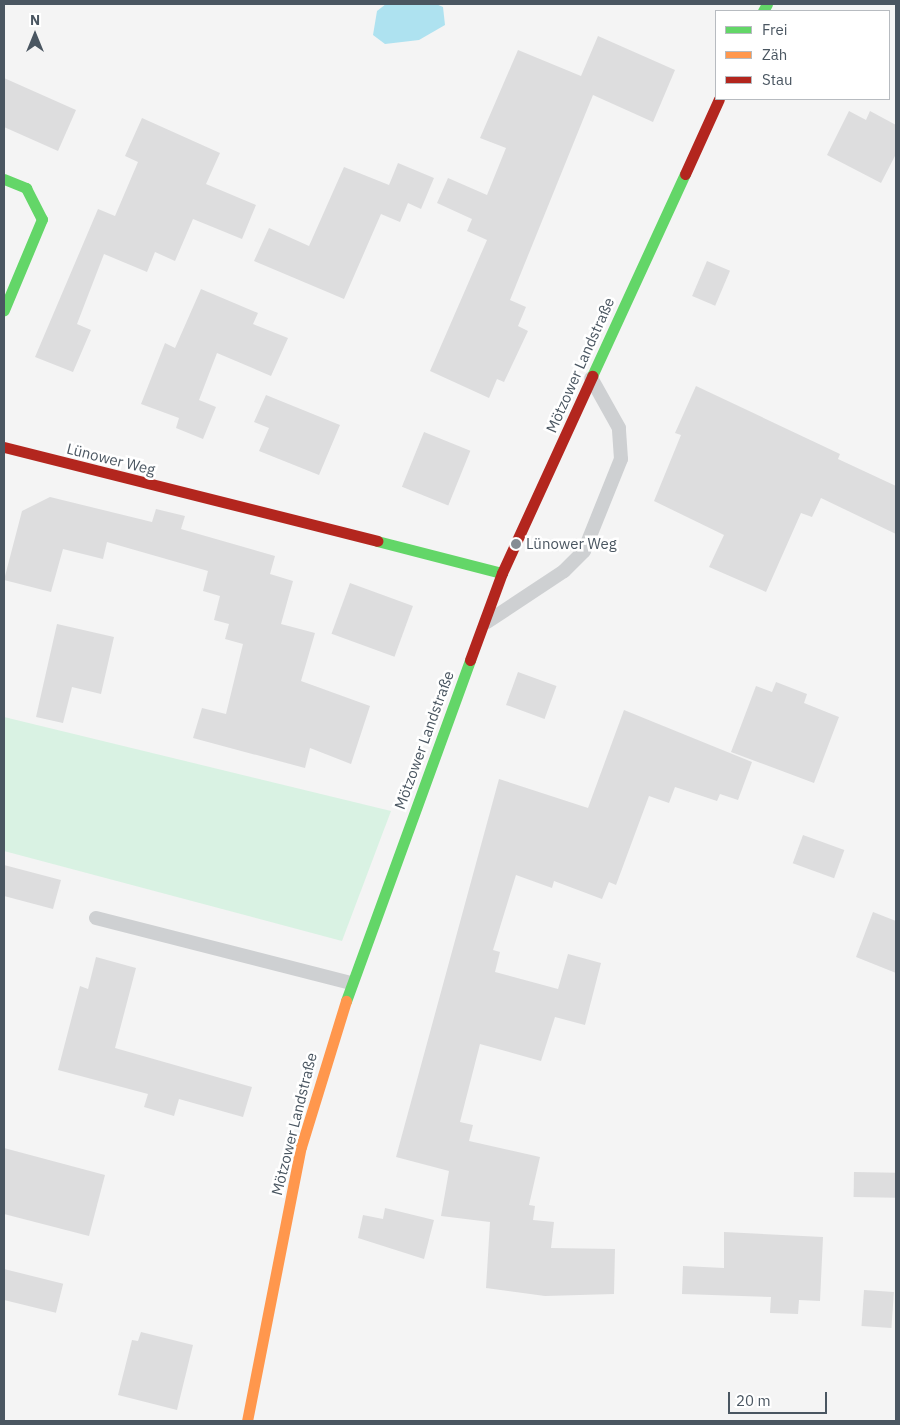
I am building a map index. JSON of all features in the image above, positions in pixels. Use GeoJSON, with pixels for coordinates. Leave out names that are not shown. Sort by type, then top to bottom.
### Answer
{"type":"FeatureCollection","features":[{"type":"Feature","properties":{"kind":"main road","name":"Mötzower Landstraße"},"geometry":{"type":"LineString","coordinates":[[248,1421],[301,1147],[351,983],[502,573],[719,100]]}},
{"type":"Feature","properties":{"kind":"main road"},"geometry":{"type":"LineString","coordinates":[[4,179],[26,188],[42,219],[4,310]]}},
{"type":"Feature","properties":{"kind":"main road","name":"Lünower Weg"},"geometry":{"type":"LineString","coordinates":[[4,447],[502,573]]}},
{"type":"Feature","properties":{"kind":"lane"},"geometry":{"type":"LineString","coordinates":[[482,625],[564,570],[584,551],[620,459],[619,428],[591,378]]}},
{"type":"Feature","properties":{"kind":"lane"},"geometry":{"type":"LineString","coordinates":[[96,918],[351,983]]}},
{"type":"Feature","properties":{"kind":"green space"},"geometry":{"type":"Polygon","coordinates":[[[4,717],[391,811],[342,941],[4,851],[4,717]]]}},
{"type":"Feature","properties":{"kind":"water"},"geometry":{"type":"Polygon","coordinates":[[[386,4],[436,4],[443,7],[445,25],[419,40],[385,44],[373,35],[377,11],[386,4]]]}},
{"type":"Feature","properties":{"kind":"building"},"geometry":{"type":"Polygon","coordinates":[[[598,36],[675,70],[653,122],[593,95],[510,300],[526,307],[518,326],[528,331],[504,382],[497,379],[489,398],[430,371],[487,240],[467,231],[472,219],[437,203],[448,178],[487,195],[506,148],[480,138],[518,50],[581,76],[598,36]]]}},
{"type":"Feature","properties":{"kind":"building"},"geometry":{"type":"Polygon","coordinates":[[[4,78],[76,110],[58,151],[4,127],[4,78]]]}},
{"type":"Feature","properties":{"kind":"building"},"geometry":{"type":"Polygon","coordinates":[[[849,111],[866,120],[870,111],[896,125],[896,154],[881,183],[827,155],[849,111]]]}},
{"type":"Feature","properties":{"kind":"building"},"geometry":{"type":"Polygon","coordinates":[[[142,118],[220,153],[206,184],[256,205],[242,239],[193,219],[175,261],[155,252],[147,272],[104,254],[77,324],[91,330],[73,372],[35,357],[98,209],[115,216],[138,162],[125,156],[142,118]]]}},
{"type":"Feature","properties":{"kind":"building"},"geometry":{"type":"Polygon","coordinates":[[[398,163],[434,178],[421,209],[408,203],[400,222],[381,214],[344,299],[254,261],[269,228],[309,246],[344,167],[389,185],[398,163]]]}},
{"type":"Feature","properties":{"kind":"building"},"geometry":{"type":"Polygon","coordinates":[[[707,261],[730,271],[715,306],[692,296],[707,261]]]}},
{"type":"Feature","properties":{"kind":"building"},"geometry":{"type":"Polygon","coordinates":[[[201,289],[258,313],[253,324],[288,338],[271,376],[217,353],[199,400],[216,407],[203,439],[176,428],[179,418],[141,404],[165,343],[175,348],[201,289]]]}},
{"type":"Feature","properties":{"kind":"building"},"geometry":{"type":"Polygon","coordinates":[[[696,386],[840,454],[838,459],[896,486],[896,534],[821,498],[812,517],[801,513],[766,592],[709,567],[724,535],[654,501],[681,435],[675,433],[696,386]]]}},
{"type":"Feature","properties":{"kind":"building"},"geometry":{"type":"Polygon","coordinates":[[[266,395],[340,425],[319,475],[259,451],[269,428],[254,422],[266,395]]]}},
{"type":"Feature","properties":{"kind":"building"},"geometry":{"type":"Polygon","coordinates":[[[424,432],[470,451],[448,505],[402,487],[424,432]]]}},
{"type":"Feature","properties":{"kind":"building"},"geometry":{"type":"Polygon","coordinates":[[[50,497],[152,522],[156,509],[185,516],[181,529],[275,556],[270,574],[293,581],[281,624],[315,633],[301,681],[370,706],[351,764],[310,748],[305,768],[193,738],[202,708],[226,714],[243,644],[225,639],[229,624],[214,620],[220,596],[203,591],[208,571],[107,542],[103,559],[63,549],[51,592],[4,580],[22,511],[50,497]]]}},
{"type":"Feature","properties":{"kind":"building"},"geometry":{"type":"Polygon","coordinates":[[[350,583],[413,606],[394,657],[332,634],[350,583]]]}},
{"type":"Feature","properties":{"kind":"building"},"geometry":{"type":"Polygon","coordinates":[[[57,624],[114,637],[101,694],[72,687],[63,723],[36,717],[57,624]]]}},
{"type":"Feature","properties":{"kind":"building"},"geometry":{"type":"Polygon","coordinates":[[[518,672],[557,686],[545,719],[506,705],[518,672]]]}},
{"type":"Feature","properties":{"kind":"building"},"geometry":{"type":"Polygon","coordinates":[[[776,682],[807,694],[804,703],[839,717],[814,783],[731,752],[756,686],[772,692],[776,682]]]}},
{"type":"Feature","properties":{"kind":"building"},"geometry":{"type":"Polygon","coordinates":[[[624,710],[752,762],[738,800],[720,794],[717,801],[675,787],[669,803],[649,796],[616,885],[609,882],[602,899],[554,881],[552,888],[516,875],[493,950],[500,952],[495,972],[558,989],[568,954],[601,963],[585,1025],[555,1017],[541,1061],[480,1044],[460,1122],[473,1125],[469,1141],[540,1157],[529,1205],[535,1206],[533,1220],[554,1222],[551,1248],[615,1249],[614,1294],[545,1296],[486,1288],[490,1222],[441,1216],[449,1171],[396,1157],[499,779],[588,808],[624,710]]]}},
{"type":"Feature","properties":{"kind":"building"},"geometry":{"type":"Polygon","coordinates":[[[803,835],[844,850],[834,878],[793,863],[803,835]]]}},
{"type":"Feature","properties":{"kind":"building"},"geometry":{"type":"Polygon","coordinates":[[[4,865],[61,880],[53,909],[4,896],[4,865]]]}},
{"type":"Feature","properties":{"kind":"building"},"geometry":{"type":"Polygon","coordinates":[[[873,912],[896,921],[896,973],[856,957],[873,912]]]}},
{"type":"Feature","properties":{"kind":"building"},"geometry":{"type":"Polygon","coordinates":[[[96,957],[136,968],[115,1048],[252,1087],[243,1117],[179,1099],[174,1116],[144,1107],[148,1094],[58,1070],[80,986],[88,989],[96,957]]]}},
{"type":"Feature","properties":{"kind":"building"},"geometry":{"type":"Polygon","coordinates":[[[4,1148],[105,1175],[89,1236],[4,1214],[4,1148]]]}},
{"type":"Feature","properties":{"kind":"building"},"geometry":{"type":"Polygon","coordinates":[[[854,1172],[896,1173],[896,1198],[854,1197],[854,1172]]]}},
{"type":"Feature","properties":{"kind":"building"},"geometry":{"type":"Polygon","coordinates":[[[385,1208],[434,1220],[424,1259],[358,1238],[363,1215],[383,1219],[385,1208]]]}},
{"type":"Feature","properties":{"kind":"building"},"geometry":{"type":"Polygon","coordinates":[[[724,1232],[823,1237],[820,1301],[799,1300],[798,1314],[770,1313],[771,1297],[682,1294],[683,1266],[724,1268],[724,1232]]]}},
{"type":"Feature","properties":{"kind":"building"},"geometry":{"type":"Polygon","coordinates":[[[4,1269],[63,1284],[56,1313],[4,1300],[4,1269]]]}},
{"type":"Feature","properties":{"kind":"building"},"geometry":{"type":"Polygon","coordinates":[[[864,1290],[894,1292],[891,1328],[861,1326],[864,1290]]]}},
{"type":"Feature","properties":{"kind":"building"},"geometry":{"type":"Polygon","coordinates":[[[141,1332],[193,1345],[177,1410],[118,1395],[132,1340],[138,1341],[141,1332]]]}},
{"type":"Feature","properties":{"kind":"traffic: fast"},"geometry":{"type":"LineString","coordinates":[[764,10],[767,4]]}},
{"type":"Feature","properties":{"kind":"traffic: fast"},"geometry":{"type":"LineString","coordinates":[[592,376],[685,174]]}},
{"type":"Feature","properties":{"kind":"traffic: fast"},"geometry":{"type":"LineString","coordinates":[[4,179],[26,188],[42,219],[4,310]]}},
{"type":"Feature","properties":{"kind":"traffic: fast"},"geometry":{"type":"LineString","coordinates":[[377,541],[502,573]]}},
{"type":"Feature","properties":{"kind":"traffic: fast"},"geometry":{"type":"LineString","coordinates":[[346,1001],[470,660]]}},
{"type":"Feature","properties":{"kind":"traffic: slow"},"geometry":{"type":"LineString","coordinates":[[247,1421],[301,1147],[346,1001]]}},
{"type":"Feature","properties":{"kind":"traffic: jam"},"geometry":{"type":"LineString","coordinates":[[685,174],[719,100]]}},
{"type":"Feature","properties":{"kind":"traffic: jam"},"geometry":{"type":"LineString","coordinates":[[470,660],[502,573],[592,376]]}},
{"type":"Feature","properties":{"kind":"traffic: jam"},"geometry":{"type":"LineString","coordinates":[[4,447],[377,541]]}},
{"type":"Feature","properties":{"kind":"place","name":"Lünower Weg"},"geometry":{"type":"Point","coordinates":[516,544]}}]}
